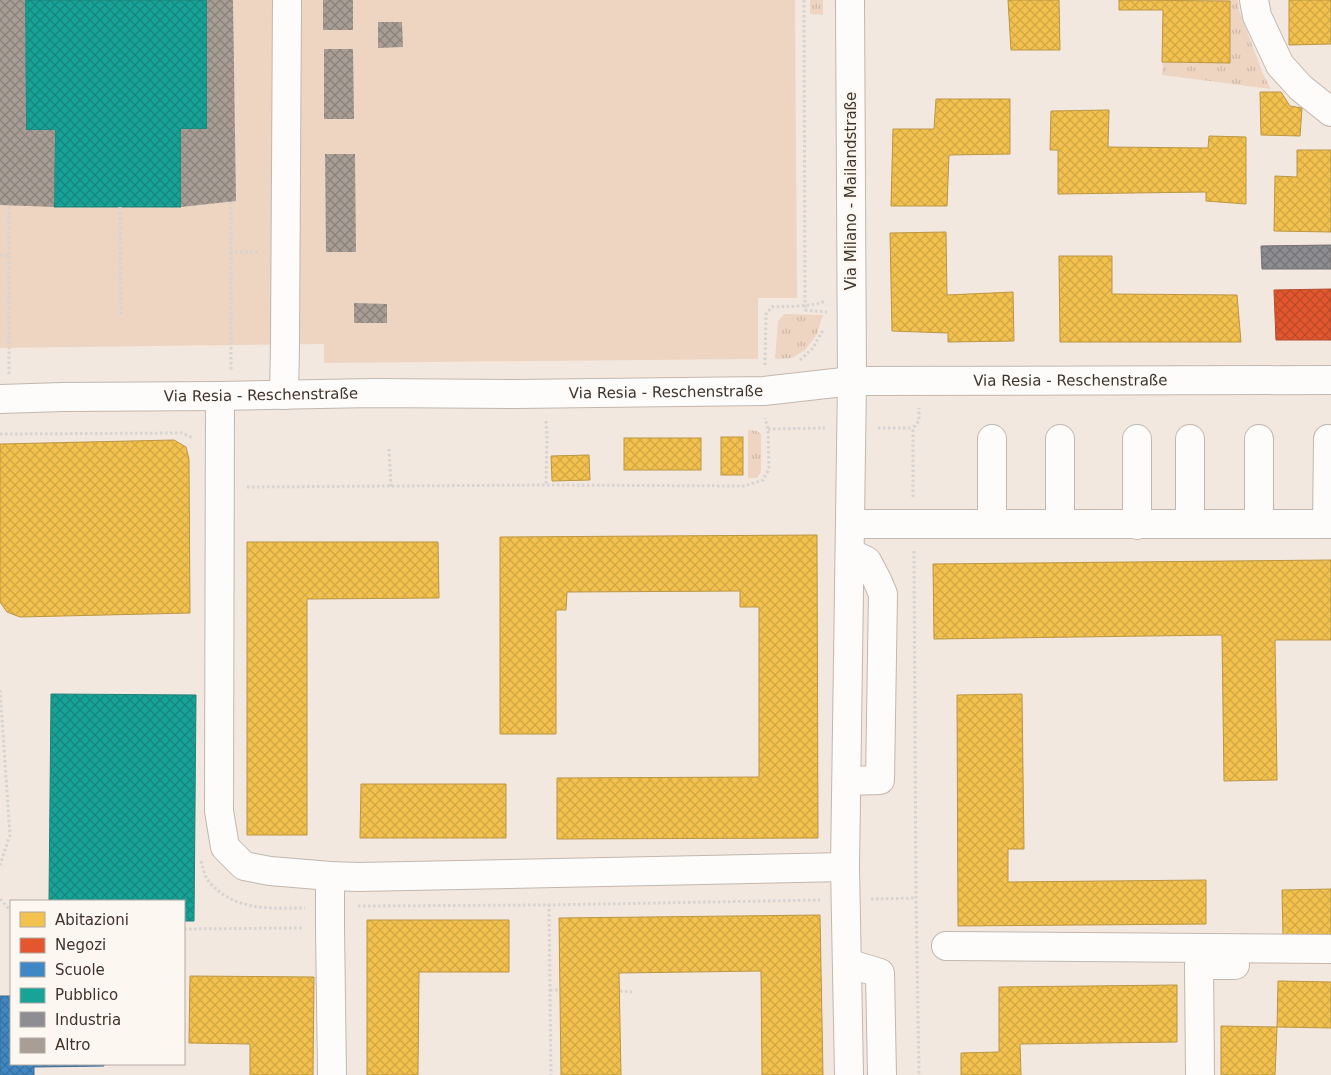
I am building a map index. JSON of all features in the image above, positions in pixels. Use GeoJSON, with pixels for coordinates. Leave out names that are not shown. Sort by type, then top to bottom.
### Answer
{"type":"FeatureCollection","features":[{"type":"Feature","properties":{"kind":"street"},"geometry":{"type":"LineString","coordinates":[[284,395],[286,0]]}},
{"type":"Feature","properties":{"kind":"street","name":"Via Milano - Mailandstraße"},"geometry":{"type":"LineString","coordinates":[[849,1075],[845,868],[852,381],[850,0]]}},
{"type":"Feature","properties":{"kind":"street"},"geometry":{"type":"LineString","coordinates":[[1254,0],[1257,16],[1280,65],[1301,88],[1331,112]]}},
{"type":"Feature","properties":{"kind":"street","name":"Via Resia - Reschenstraße"},"geometry":{"type":"LineString","coordinates":[[4,399],[63,396],[764,391],[852,381],[1331,380]]}},
{"type":"Feature","properties":{"kind":"street"},"geometry":{"type":"LineString","coordinates":[[226,396],[219,487],[219,811],[225,846],[244,866],[270,871],[330,876],[845,868]]}},
{"type":"Feature","properties":{"kind":"street"},"geometry":{"type":"LineString","coordinates":[[992,439],[992,524]]}},
{"type":"Feature","properties":{"kind":"street"},"geometry":{"type":"LineString","coordinates":[[1060,439],[1060,524]]}},
{"type":"Feature","properties":{"kind":"street"},"geometry":{"type":"LineString","coordinates":[[1137,439],[1137,524]]}},
{"type":"Feature","properties":{"kind":"street"},"geometry":{"type":"LineString","coordinates":[[1190,439],[1190,524]]}},
{"type":"Feature","properties":{"kind":"street"},"geometry":{"type":"LineString","coordinates":[[1259,439],[1259,524]]}},
{"type":"Feature","properties":{"kind":"street"},"geometry":{"type":"LineString","coordinates":[[850,524],[1329,524],[1328,439]]}},
{"type":"Feature","properties":{"kind":"street"},"geometry":{"type":"LineString","coordinates":[[847,781],[880,780],[882,594],[867,561],[850,553]]}},
{"type":"Feature","properties":{"kind":"street"},"geometry":{"type":"LineString","coordinates":[[330,876],[332,1075]]}},
{"type":"Feature","properties":{"kind":"street"},"geometry":{"type":"LineString","coordinates":[[946,946],[1331,949]]}},
{"type":"Feature","properties":{"kind":"street"},"geometry":{"type":"LineString","coordinates":[[847,962],[880,974],[882,1075]]}},
{"type":"Feature","properties":{"kind":"street"},"geometry":{"type":"LineString","coordinates":[[1200,1075],[1199,965],[1331,965]]}},
{"type":"Feature","properties":{"kind":"path"},"geometry":{"type":"LineString","coordinates":[[794,365],[813,348],[826,323],[829,312],[805,310],[804,0]]}},
{"type":"Feature","properties":{"kind":"path"},"geometry":{"type":"LineString","coordinates":[[226,396],[231,202]]}},
{"type":"Feature","properties":{"kind":"path"},"geometry":{"type":"LineString","coordinates":[[4,399],[10,348],[10,205]]}},
{"type":"Feature","properties":{"kind":"path"},"geometry":{"type":"LineString","coordinates":[[120,207],[120,314]]}},
{"type":"Feature","properties":{"kind":"path"},"geometry":{"type":"LineString","coordinates":[[0,256],[9,255]]}},
{"type":"Feature","properties":{"kind":"path"},"geometry":{"type":"LineString","coordinates":[[545,417],[547,439],[546,485]]}},
{"type":"Feature","properties":{"kind":"path"},"geometry":{"type":"LineString","coordinates":[[913,428],[919,1075]]}},
{"type":"Feature","properties":{"kind":"path"},"geometry":{"type":"LineString","coordinates":[[0,434],[182,433],[194,438],[195,444]]}},
{"type":"Feature","properties":{"kind":"path"},"geometry":{"type":"LineString","coordinates":[[389,449],[391,487]]}},
{"type":"Feature","properties":{"kind":"path"},"geometry":{"type":"LineString","coordinates":[[219,487],[744,486]]}},
{"type":"Feature","properties":{"kind":"path"},"geometry":{"type":"LineString","coordinates":[[0,690],[10,835],[0,864]]}},
{"type":"Feature","properties":{"kind":"path"},"geometry":{"type":"LineString","coordinates":[[201,860],[207,878],[213,886],[230,899],[241,904],[330,918]]}},
{"type":"Feature","properties":{"kind":"path"},"geometry":{"type":"LineString","coordinates":[[549,873],[551,1075]]}},
{"type":"Feature","properties":{"kind":"path"},"geometry":{"type":"LineString","coordinates":[[185,929],[549,905],[916,898]]}},
{"type":"Feature","properties":{"kind":"path"},"geometry":{"type":"LineString","coordinates":[[0,899],[10,911]]}},
{"type":"Feature","properties":{"kind":"path"},"geometry":{"type":"LineString","coordinates":[[550,990],[560,990]]}},
{"type":"Feature","properties":{"kind":"path"},"geometry":{"type":"LineString","coordinates":[[620,991],[632,992]]}},
{"type":"Feature","properties":{"kind":"green space"},"geometry":{"type":"Polygon","coordinates":[[[0,0],[795,0],[797,298],[758,298],[758,359],[324,363],[324,344],[0,348],[0,0]]]}},
{"type":"Feature","properties":{"kind":"green space"},"geometry":{"type":"Polygon","coordinates":[[[810,0],[823,0],[823,15],[810,14],[810,0]]]}},
{"type":"Feature","properties":{"kind":"green space"},"geometry":{"type":"Polygon","coordinates":[[[1202,0],[1238,0],[1239,10],[1263,74],[1271,89],[1162,75],[1162,62],[1230,62],[1230,1],[1202,0]]]}},
{"type":"Feature","properties":{"kind":"green space"},"geometry":{"type":"Polygon","coordinates":[[[784,314],[823,315],[816,336],[805,350],[792,358],[775,359],[778,321],[784,314]]]}},
{"type":"Feature","properties":{"kind":"green space"},"geometry":{"type":"Polygon","coordinates":[[[748,430],[757,431],[761,434],[761,472],[757,478],[748,478],[748,430]]]}},
{"type":"Feature","properties":{"kind":"building: Abitazioni"},"geometry":{"type":"Polygon","coordinates":[[[1008,0],[1059,0],[1060,50],[1011,50],[1008,0]]]}},
{"type":"Feature","properties":{"kind":"building: Abitazioni"},"geometry":{"type":"Polygon","coordinates":[[[1119,0],[1230,1],[1230,63],[1162,62],[1163,10],[1119,10],[1119,0]]]}},
{"type":"Feature","properties":{"kind":"building: Abitazioni"},"geometry":{"type":"Polygon","coordinates":[[[1289,0],[1331,0],[1331,44],[1289,45],[1289,0]]]}},
{"type":"Feature","properties":{"kind":"building: Abitazioni"},"geometry":{"type":"Polygon","coordinates":[[[1260,92],[1281,92],[1290,106],[1302,108],[1300,136],[1261,135],[1260,92]]]}},
{"type":"Feature","properties":{"kind":"building: Abitazioni"},"geometry":{"type":"Polygon","coordinates":[[[936,99],[1010,99],[1010,154],[949,155],[947,206],[891,206],[893,129],[934,129],[936,99]]]}},
{"type":"Feature","properties":{"kind":"building: Abitazioni"},"geometry":{"type":"Polygon","coordinates":[[[1109,110],[1108,147],[1208,148],[1209,136],[1246,137],[1246,204],[1206,201],[1206,192],[1058,194],[1058,150],[1050,150],[1051,111],[1109,110]]]}},
{"type":"Feature","properties":{"kind":"building: Abitazioni"},"geometry":{"type":"Polygon","coordinates":[[[1297,150],[1331,150],[1331,232],[1274,231],[1275,176],[1297,177],[1297,150]]]}},
{"type":"Feature","properties":{"kind":"building: Abitazioni"},"geometry":{"type":"Polygon","coordinates":[[[946,232],[947,295],[1013,292],[1014,341],[948,342],[948,333],[892,331],[890,233],[946,232]]]}},
{"type":"Feature","properties":{"kind":"building: Abitazioni"},"geometry":{"type":"Polygon","coordinates":[[[1059,256],[1112,256],[1112,294],[1237,295],[1241,342],[1060,342],[1059,256]]]}},
{"type":"Feature","properties":{"kind":"building: Abitazioni"},"geometry":{"type":"Polygon","coordinates":[[[721,437],[743,437],[743,475],[721,475],[721,437]]]}},
{"type":"Feature","properties":{"kind":"building: Abitazioni"},"geometry":{"type":"Polygon","coordinates":[[[624,438],[701,438],[701,470],[624,470],[624,438]]]}},
{"type":"Feature","properties":{"kind":"building: Abitazioni"},"geometry":{"type":"Polygon","coordinates":[[[174,440],[186,447],[189,459],[190,613],[20,617],[7,612],[0,602],[0,444],[174,440]]]}},
{"type":"Feature","properties":{"kind":"building: Abitazioni"},"geometry":{"type":"Polygon","coordinates":[[[589,455],[590,480],[552,481],[551,456],[589,455]]]}},
{"type":"Feature","properties":{"kind":"building: Abitazioni"},"geometry":{"type":"Polygon","coordinates":[[[817,535],[818,838],[557,839],[557,778],[759,777],[759,607],[740,607],[740,591],[567,592],[566,610],[556,610],[556,734],[500,734],[500,537],[817,535]]]}},
{"type":"Feature","properties":{"kind":"building: Abitazioni"},"geometry":{"type":"Polygon","coordinates":[[[247,542],[438,542],[439,598],[307,599],[307,835],[247,835],[247,542]]]}},
{"type":"Feature","properties":{"kind":"building: Abitazioni"},"geometry":{"type":"Polygon","coordinates":[[[1331,560],[1331,640],[1275,640],[1277,780],[1224,781],[1222,635],[934,639],[933,564],[1331,560]]]}},
{"type":"Feature","properties":{"kind":"building: Abitazioni"},"geometry":{"type":"Polygon","coordinates":[[[1022,694],[1024,849],[1008,849],[1008,882],[1206,880],[1206,924],[958,926],[957,695],[1022,694]]]}},
{"type":"Feature","properties":{"kind":"building: Abitazioni"},"geometry":{"type":"Polygon","coordinates":[[[361,784],[506,784],[506,838],[360,838],[361,784]]]}},
{"type":"Feature","properties":{"kind":"building: Abitazioni"},"geometry":{"type":"Polygon","coordinates":[[[1331,889],[1331,936],[1283,938],[1282,890],[1331,889]]]}},
{"type":"Feature","properties":{"kind":"building: Abitazioni"},"geometry":{"type":"Polygon","coordinates":[[[820,915],[823,1075],[762,1075],[761,971],[619,973],[621,1075],[561,1075],[559,918],[820,915]]]}},
{"type":"Feature","properties":{"kind":"building: Abitazioni"},"geometry":{"type":"Polygon","coordinates":[[[367,920],[509,920],[509,972],[419,972],[418,1075],[367,1075],[367,920]]]}},
{"type":"Feature","properties":{"kind":"building: Abitazioni"},"geometry":{"type":"Polygon","coordinates":[[[190,976],[314,977],[313,1075],[250,1075],[250,1044],[189,1043],[190,976]]]}},
{"type":"Feature","properties":{"kind":"building: Abitazioni"},"geometry":{"type":"Polygon","coordinates":[[[1278,981],[1331,982],[1331,1028],[1277,1027],[1278,981]]]}},
{"type":"Feature","properties":{"kind":"building: Abitazioni"},"geometry":{"type":"Polygon","coordinates":[[[1177,985],[1177,1042],[1020,1044],[1021,1075],[961,1075],[961,1053],[999,1052],[999,987],[1177,985]]]}},
{"type":"Feature","properties":{"kind":"building: Abitazioni"},"geometry":{"type":"Polygon","coordinates":[[[1221,1026],[1277,1027],[1275,1075],[1221,1075],[1221,1026]]]}},
{"type":"Feature","properties":{"kind":"building: Negozi"},"geometry":{"type":"Polygon","coordinates":[[[1331,289],[1331,340],[1276,340],[1274,290],[1331,289]]]}},
{"type":"Feature","properties":{"kind":"building: Scuole"},"geometry":{"type":"Polygon","coordinates":[[[0,996],[10,996],[10,1065],[104,1065],[34,1067],[34,1075],[0,1075],[0,996]]]}},
{"type":"Feature","properties":{"kind":"building: Pubblico"},"geometry":{"type":"Polygon","coordinates":[[[25,0],[207,0],[207,129],[181,129],[181,207],[54,207],[55,130],[26,130],[25,0]]]}},
{"type":"Feature","properties":{"kind":"building: Pubblico"},"geometry":{"type":"Polygon","coordinates":[[[51,694],[196,695],[194,921],[185,921],[185,900],[49,900],[51,694]]]}},
{"type":"Feature","properties":{"kind":"building: Industria"},"geometry":{"type":"Polygon","coordinates":[[[1331,245],[1331,269],[1262,269],[1261,246],[1331,245]]]}},
{"type":"Feature","properties":{"kind":"building: Altro"},"geometry":{"type":"Polygon","coordinates":[[[0,0],[25,0],[26,130],[55,130],[54,207],[0,205],[0,0]]]}},
{"type":"Feature","properties":{"kind":"building: Altro"},"geometry":{"type":"Polygon","coordinates":[[[207,0],[233,0],[236,201],[181,207],[181,129],[207,129],[207,0]]]}},
{"type":"Feature","properties":{"kind":"building: Altro"},"geometry":{"type":"Polygon","coordinates":[[[323,0],[353,0],[353,30],[323,30],[323,0]]]}},
{"type":"Feature","properties":{"kind":"building: Altro"},"geometry":{"type":"Polygon","coordinates":[[[378,22],[402,22],[403,47],[378,48],[378,22]]]}},
{"type":"Feature","properties":{"kind":"building: Altro"},"geometry":{"type":"Polygon","coordinates":[[[324,49],[353,49],[354,119],[324,119],[324,49]]]}},
{"type":"Feature","properties":{"kind":"building: Altro"},"geometry":{"type":"Polygon","coordinates":[[[325,154],[355,154],[356,252],[326,252],[325,154]]]}},
{"type":"Feature","properties":{"kind":"building: Altro"},"geometry":{"type":"Polygon","coordinates":[[[354,303],[387,304],[387,323],[354,323],[354,303]]]}}]}
